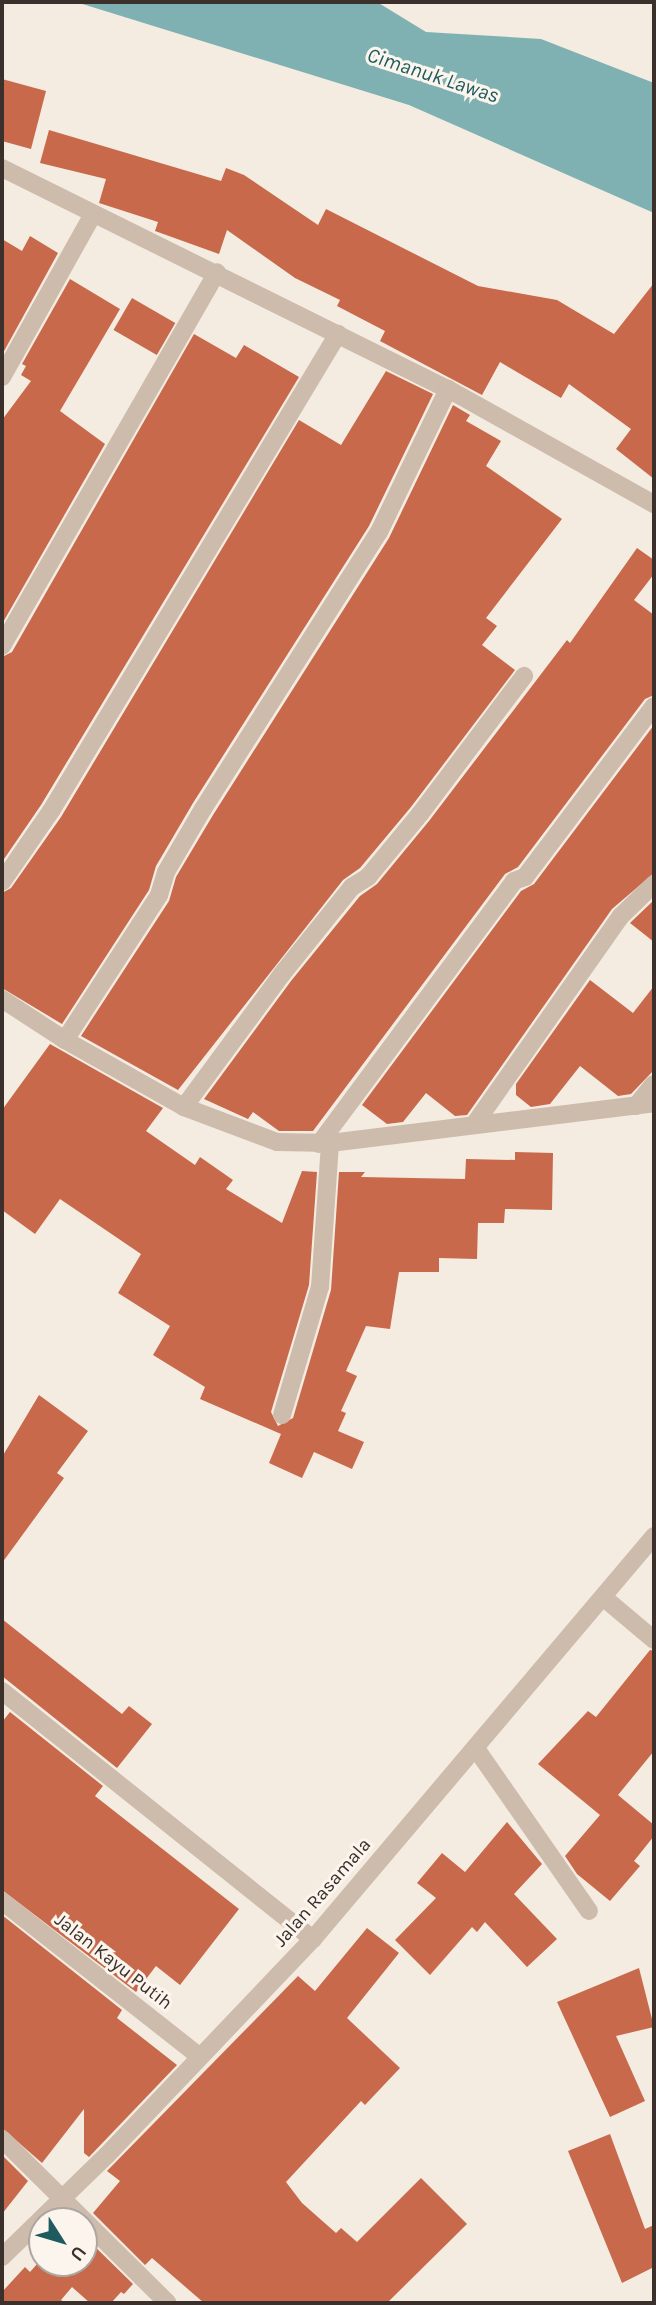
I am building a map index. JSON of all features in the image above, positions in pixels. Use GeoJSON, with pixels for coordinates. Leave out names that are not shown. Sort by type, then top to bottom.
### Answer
{"type":"FeatureCollection","features":[{"type":"Feature","properties":{"kind":"street"},"geometry":{"type":"LineString","coordinates":[[2,168],[217,272],[448,389],[654,504]]}},
{"type":"Feature","properties":{"kind":"street"},"geometry":{"type":"LineString","coordinates":[[2,377],[93,214]]}},
{"type":"Feature","properties":{"kind":"street"},"geometry":{"type":"LineString","coordinates":[[2,646],[217,272]]}},
{"type":"Feature","properties":{"kind":"street"},"geometry":{"type":"LineString","coordinates":[[2,882],[51,811],[338,334]]}},
{"type":"Feature","properties":{"kind":"street"},"geometry":{"type":"LineString","coordinates":[[65,1040],[159,895],[166,872],[203,809],[379,532],[448,389]]}},
{"type":"Feature","properties":{"kind":"street"},"geometry":{"type":"LineString","coordinates":[[184,1107],[282,974],[352,887],[368,877],[420,814],[524,676]]}},
{"type":"Feature","properties":{"kind":"street"},"geometry":{"type":"LineString","coordinates":[[282,1415],[320,1287],[324,1143],[514,881],[524,877],[654,706]]}},
{"type":"Feature","properties":{"kind":"street"},"geometry":{"type":"LineString","coordinates":[[476,1122],[621,916],[654,884]]}},
{"type":"Feature","properties":{"kind":"street"},"geometry":{"type":"LineString","coordinates":[[2,999],[65,1040],[184,1107],[277,1142],[324,1143],[654,1102]]}},
{"type":"Feature","properties":{"kind":"street"},"geometry":{"type":"LineString","coordinates":[[636,1106],[654,1084]]}},
{"type":"Feature","properties":{"kind":"street","name":"Jalan Rasamala"},"geometry":{"type":"LineString","coordinates":[[2,2257],[313,1939],[477,1750],[654,1536]]}},
{"type":"Feature","properties":{"kind":"street"},"geometry":{"type":"LineString","coordinates":[[603,1597],[654,1640]]}},
{"type":"Feature","properties":{"kind":"street"},"geometry":{"type":"LineString","coordinates":[[2,1691],[313,1939]]}},
{"type":"Feature","properties":{"kind":"street"},"geometry":{"type":"LineString","coordinates":[[477,1750],[589,1911]]}},
{"type":"Feature","properties":{"kind":"street","name":"Jalan Kayu Putih"},"geometry":{"type":"LineString","coordinates":[[2,1901],[199,2056]]}},
{"type":"Feature","properties":{"kind":"street"},"geometry":{"type":"LineString","coordinates":[[2,2139],[167,2303]]}},
{"type":"Feature","properties":{"kind":"water","name":"Cimanuk Lawas"},"geometry":{"type":"Polygon","coordinates":[[[76,2],[377,2],[426,32],[541,39],[654,83],[654,213],[409,105],[76,2]]]}},
{"type":"Feature","properties":{"kind":"building"},"geometry":{"type":"Polygon","coordinates":[[[2,79],[46,91],[31,149],[2,141],[2,79]]]}},
{"type":"Feature","properties":{"kind":"building"},"geometry":{"type":"Polygon","coordinates":[[[49,130],[221,181],[226,168],[244,175],[318,225],[326,209],[478,286],[557,300],[614,334],[654,283],[654,479],[616,449],[631,429],[569,384],[561,398],[500,362],[482,395],[380,341],[385,331],[337,306],[340,300],[295,278],[227,230],[219,254],[155,231],[158,222],[99,203],[106,179],[40,163],[49,130]]]}},
{"type":"Feature","properties":{"kind":"building"},"geometry":{"type":"Polygon","coordinates":[[[30,236],[58,253],[3,353],[2,239],[22,251],[30,236]]]}},
{"type":"Feature","properties":{"kind":"building"},"geometry":{"type":"Polygon","coordinates":[[[70,279],[120,309],[60,411],[105,444],[2,624],[2,420],[31,381],[21,375],[26,366],[22,364],[70,279]]]}},
{"type":"Feature","properties":{"kind":"building"},"geometry":{"type":"Polygon","coordinates":[[[132,298],[175,323],[157,355],[114,330],[132,298]]]}},
{"type":"Feature","properties":{"kind":"building"},"geometry":{"type":"Polygon","coordinates":[[[194,334],[236,358],[244,345],[299,377],[41,805],[2,862],[2,657],[12,652],[194,334]]]}},
{"type":"Feature","properties":{"kind":"building"},"geometry":{"type":"Polygon","coordinates":[[[386,371],[433,394],[369,526],[193,803],[156,866],[149,890],[62,1024],[2,988],[2,893],[11,888],[61,817],[299,420],[341,445],[386,371]]]}},
{"type":"Feature","properties":{"kind":"building"},"geometry":{"type":"Polygon","coordinates":[[[453,405],[470,415],[466,421],[501,441],[486,466],[562,519],[486,618],[497,626],[482,645],[515,670],[411,807],[360,868],[343,880],[178,1090],[81,1036],[169,901],[176,877],[213,815],[389,538],[453,405]]]}},
{"type":"Feature","properties":{"kind":"building"},"geometry":{"type":"Polygon","coordinates":[[[637,548],[654,560],[654,574],[634,600],[654,615],[654,695],[645,699],[518,867],[505,874],[313,1131],[279,1131],[253,1112],[248,1119],[204,1099],[291,981],[360,896],[377,884],[429,821],[567,640],[570,643],[637,548]]]}},
{"type":"Feature","properties":{"kind":"building"},"geometry":{"type":"Polygon","coordinates":[[[654,725],[654,873],[612,909],[467,1115],[455,1116],[426,1093],[403,1122],[387,1124],[362,1105],[521,891],[534,884],[654,725]]]}},
{"type":"Feature","properties":{"kind":"building"},"geometry":{"type":"Polygon","coordinates":[[[654,900],[654,942],[630,923],[654,900]]]}},
{"type":"Feature","properties":{"kind":"building"},"geometry":{"type":"Polygon","coordinates":[[[590,980],[633,1013],[654,986],[654,1070],[631,1094],[618,1096],[580,1066],[550,1104],[531,1107],[516,1095],[516,1084],[590,980]]]}},
{"type":"Feature","properties":{"kind":"building"},"geometry":{"type":"Polygon","coordinates":[[[50,1044],[163,1108],[146,1131],[195,1165],[200,1157],[233,1180],[226,1189],[282,1223],[302,1171],[317,1172],[309,1285],[271,1412],[278,1426],[293,1418],[331,1290],[339,1172],[365,1172],[361,1177],[465,1179],[466,1159],[515,1160],[515,1152],[553,1153],[552,1210],[505,1209],[504,1223],[478,1223],[477,1259],[439,1258],[439,1272],[399,1272],[390,1329],[366,1326],[346,1371],[357,1376],[341,1411],[346,1413],[338,1431],[364,1442],[352,1469],[314,1452],[302,1478],[269,1463],[281,1434],[200,1399],[205,1387],[153,1355],[170,1326],[118,1293],[141,1254],[60,1199],[35,1234],[2,1210],[2,1110],[50,1044]]]}},
{"type":"Feature","properties":{"kind":"building"},"geometry":{"type":"Polygon","coordinates":[[[39,1395],[88,1431],[57,1473],[64,1478],[2,1563],[2,1457],[39,1395]]]}},
{"type":"Feature","properties":{"kind":"building"},"geometry":{"type":"Polygon","coordinates":[[[2,1619],[122,1714],[129,1706],[152,1724],[117,1768],[2,1676],[2,1619]]]}},
{"type":"Feature","properties":{"kind":"building"},"geometry":{"type":"Polygon","coordinates":[[[650,1650],[654,1651],[654,1751],[618,1795],[654,1825],[654,1836],[634,1861],[640,1866],[610,1901],[577,1874],[565,1856],[600,1815],[538,1764],[588,1711],[596,1717],[650,1650]]]}},
{"type":"Feature","properties":{"kind":"building"},"geometry":{"type":"Polygon","coordinates":[[[10,1712],[103,1786],[95,1796],[239,1909],[180,1985],[156,1966],[136,1992],[2,1890],[2,1722],[10,1712]]]}},
{"type":"Feature","properties":{"kind":"building"},"geometry":{"type":"Polygon","coordinates":[[[507,1822],[542,1864],[514,1894],[557,1939],[527,1967],[485,1922],[477,1932],[472,1927],[430,1975],[395,1940],[436,1898],[417,1883],[442,1853],[465,1872],[507,1822]]]}},
{"type":"Feature","properties":{"kind":"building"},"geometry":{"type":"Polygon","coordinates":[[[2,1915],[122,2010],[117,2018],[177,2065],[89,2157],[84,2153],[84,2109],[42,2163],[2,2128],[2,1915]]]}},
{"type":"Feature","properties":{"kind":"building"},"geometry":{"type":"Polygon","coordinates":[[[367,1928],[399,1953],[347,2018],[400,2068],[365,2105],[361,2101],[286,2182],[302,2203],[336,2233],[341,2228],[357,2242],[421,2178],[467,2224],[387,2303],[204,2303],[152,2258],[145,2265],[98,2218],[98,2207],[120,2181],[107,2171],[298,1976],[315,1991],[367,1928]]]}},
{"type":"Feature","properties":{"kind":"building"},"geometry":{"type":"Polygon","coordinates":[[[639,1968],[654,2027],[616,2036],[645,2101],[610,2117],[557,2002],[639,1968]]]}},
{"type":"Feature","properties":{"kind":"building"},"geometry":{"type":"Polygon","coordinates":[[[610,2134],[645,2229],[654,2225],[654,2267],[622,2283],[568,2151],[610,2134]]]}},
{"type":"Feature","properties":{"kind":"building"},"geometry":{"type":"Polygon","coordinates":[[[2,2155],[28,2181],[2,2214],[2,2155]]]}},
{"type":"Feature","properties":{"kind":"building"},"geometry":{"type":"Polygon","coordinates":[[[98,2250],[133,2284],[111,2303],[90,2303],[72,2287],[61,2300],[65,2303],[2,2303],[2,2292],[25,2267],[28,2277],[98,2277],[98,2250]]]}}]}
